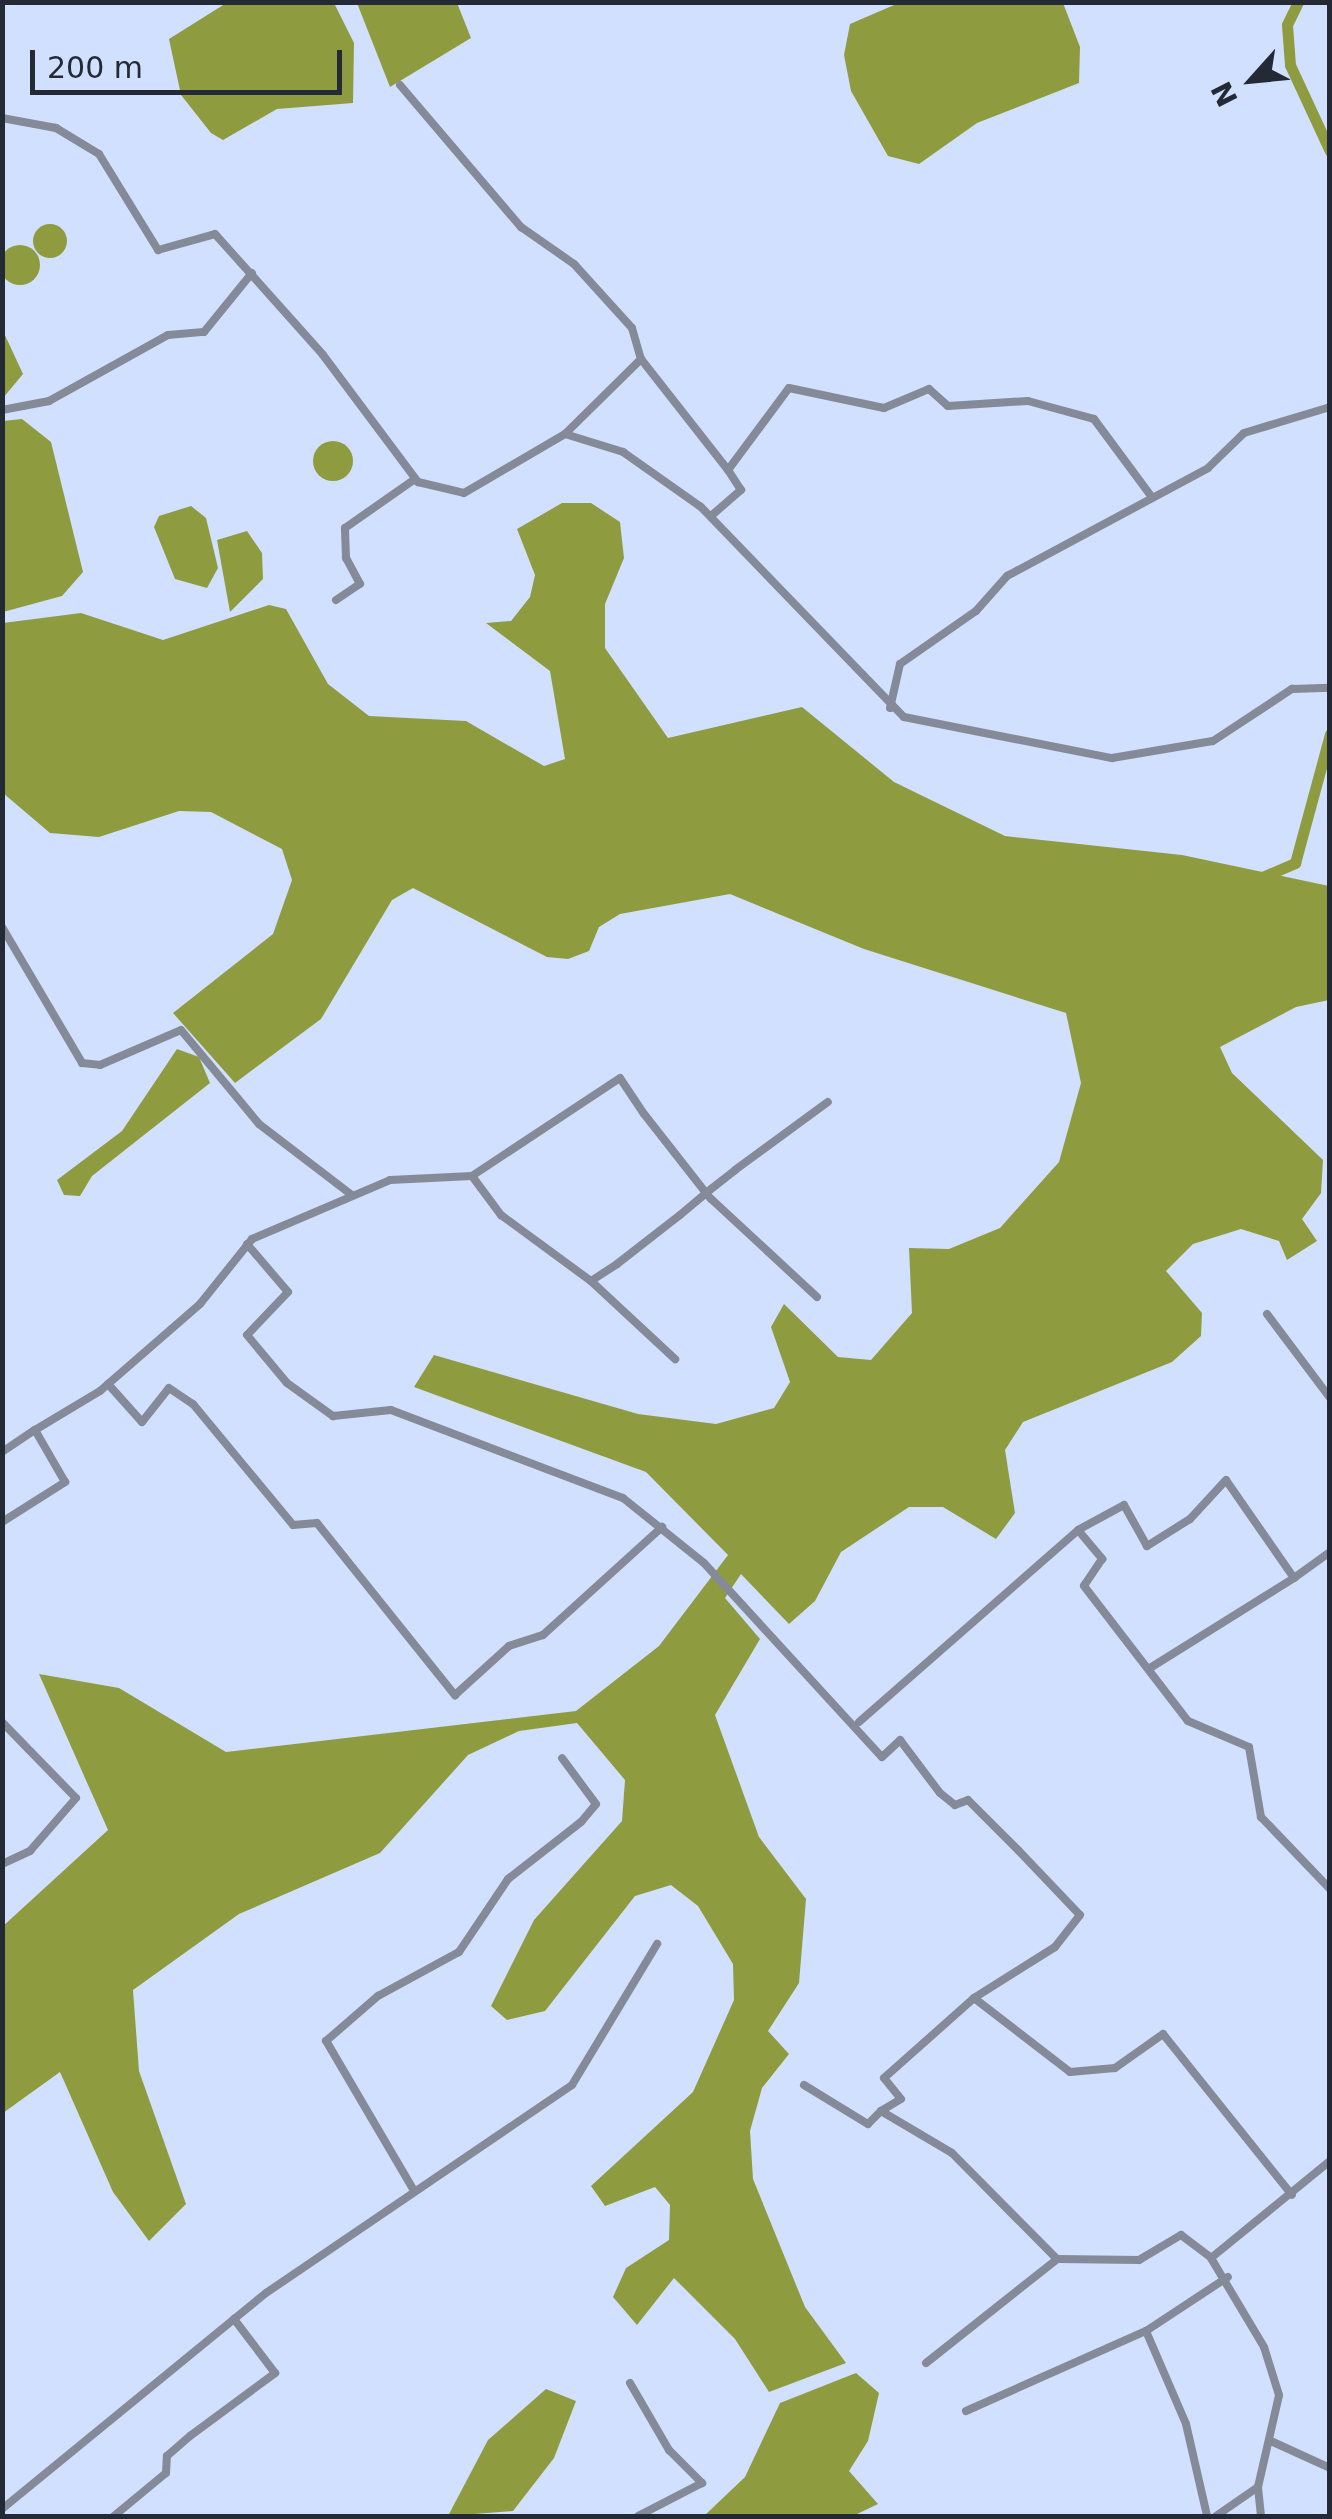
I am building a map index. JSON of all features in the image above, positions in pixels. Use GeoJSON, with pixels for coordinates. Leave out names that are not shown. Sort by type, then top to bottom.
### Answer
{"type":"FeatureCollection","features":[{"type":"Feature","properties":{"kind":"street"},"geometry":{"type":"LineString","coordinates":[[400,84],[521,227],[574,264],[632,328],[641,359],[741,490],[711,516]]}},
{"type":"Feature","properties":{"kind":"street"},"geometry":{"type":"LineString","coordinates":[[2,118],[56,128],[99,154],[158,250],[213,232],[252,273],[415,479],[464,493],[565,434],[641,359]]}},
{"type":"Feature","properties":{"kind":"street"},"geometry":{"type":"LineString","coordinates":[[2,410],[49,401],[168,335],[204,332],[252,273]]}},
{"type":"Feature","properties":{"kind":"street"},"geometry":{"type":"LineString","coordinates":[[728,470],[789,388],[884,408],[929,389],[948,406],[1028,401],[1094,419],[1152,496]]}},
{"type":"Feature","properties":{"kind":"street"},"geometry":{"type":"LineString","coordinates":[[890,708],[900,664],[976,612],[997,583],[1208,468],[1263,424],[1318,418],[1330,407]]}},
{"type":"Feature","properties":{"kind":"street"},"geometry":{"type":"LineString","coordinates":[[565,434],[623,452],[711,516],[871,674],[890,708],[948,732],[1112,758],[1212,741],[1292,689],[1330,688]]}},
{"type":"Feature","properties":{"kind":"street"},"geometry":{"type":"LineString","coordinates":[[336,600],[360,584],[346,558],[345,528],[415,479]]}},
{"type":"Feature","properties":{"kind":"street"},"geometry":{"type":"LineString","coordinates":[[2,926],[82,1062],[100,1065],[182,1030],[259,1124],[352,1195]]}},
{"type":"Feature","properties":{"kind":"street"},"geometry":{"type":"LineString","coordinates":[[2,1452],[108,1384],[200,1304],[247,1244],[390,1180],[472,1176],[620,1078],[706,1193],[817,1297]]}},
{"type":"Feature","properties":{"kind":"street"},"geometry":{"type":"LineString","coordinates":[[590,1281],[828,1102]]}},
{"type":"Feature","properties":{"kind":"street"},"geometry":{"type":"LineString","coordinates":[[472,1176],[501,1215],[590,1281],[676,1359]]}},
{"type":"Feature","properties":{"kind":"street"},"geometry":{"type":"LineString","coordinates":[[247,1244],[288,1292],[248,1342],[324,1412],[391,1410],[623,1498],[704,1563],[858,1722],[882,1757],[900,1740],[940,1793],[955,1805],[968,1800],[1080,1916],[1055,1947],[974,1998],[884,2078],[901,2099],[868,2124],[804,2086]]}},
{"type":"Feature","properties":{"kind":"street"},"geometry":{"type":"LineString","coordinates":[[1267,1314],[1330,1398]]}},
{"type":"Feature","properties":{"kind":"street"},"geometry":{"type":"LineString","coordinates":[[108,1384],[142,1422],[169,1388],[193,1404],[293,1525],[316,1523],[455,1695],[509,1646],[543,1635],[662,1527]]}},
{"type":"Feature","properties":{"kind":"street"},"geometry":{"type":"LineString","coordinates":[[2,1522],[65,1482],[35,1430]]}},
{"type":"Feature","properties":{"kind":"street"},"geometry":{"type":"LineString","coordinates":[[858,1722],[1078,1530],[1124,1505],[1146,1546],[1190,1519],[1226,1480],[1294,1578]]}},
{"type":"Feature","properties":{"kind":"street"},"geometry":{"type":"LineString","coordinates":[[1078,1530],[1102,1559],[1084,1586],[1188,1721],[1249,1747],[1262,1817],[1330,1889]]}},
{"type":"Feature","properties":{"kind":"street"},"geometry":{"type":"LineString","coordinates":[[1150,1668],[1330,1552]]}},
{"type":"Feature","properties":{"kind":"street"},"geometry":{"type":"LineString","coordinates":[[2,1722],[76,1798],[30,1851],[2,1864]]}},
{"type":"Feature","properties":{"kind":"street"},"geometry":{"type":"LineString","coordinates":[[413,2190],[326,2040],[378,1996],[459,1952],[508,1879],[582,1822],[596,1804],[562,1758]]}},
{"type":"Feature","properties":{"kind":"street"},"geometry":{"type":"LineString","coordinates":[[2,2508],[234,2319],[413,2190],[572,2085],[656,1944]]}},
{"type":"Feature","properties":{"kind":"street"},"geometry":{"type":"LineString","coordinates":[[974,1998],[1070,2072],[1115,2068],[1164,2034],[1292,2195]]}},
{"type":"Feature","properties":{"kind":"street"},"geometry":{"type":"LineString","coordinates":[[881,2111],[952,2152],[1056,2259]]}},
{"type":"Feature","properties":{"kind":"street"},"geometry":{"type":"LineString","coordinates":[[1211,2258],[1330,2161]]}},
{"type":"Feature","properties":{"kind":"street"},"geometry":{"type":"LineString","coordinates":[[926,2363],[1056,2259],[1140,2260],[1181,2235],[1228,2277],[1279,2395],[1273,2442],[1258,2487],[1262,2516]]}},
{"type":"Feature","properties":{"kind":"street"},"geometry":{"type":"LineString","coordinates":[[966,2411],[1146,2331],[1228,2277]]}},
{"type":"Feature","properties":{"kind":"street"},"geometry":{"type":"LineString","coordinates":[[114,2516],[166,2473],[178,2446],[275,2373],[234,2319]]}},
{"type":"Feature","properties":{"kind":"street"},"geometry":{"type":"LineString","coordinates":[[1146,2331],[1186,2424],[1207,2516]]}},
{"type":"Feature","properties":{"kind":"street"},"geometry":{"type":"LineString","coordinates":[[630,2383],[669,2450],[702,2483],[638,2516]]}},
{"type":"Feature","properties":{"kind":"street"},"geometry":{"type":"LineString","coordinates":[[1273,2442],[1330,2468]]}},
{"type":"Feature","properties":{"kind":"street"},"geometry":{"type":"LineString","coordinates":[[1216,2516],[1258,2487]]}},
{"type":"Feature","properties":{"kind":"shaded area"},"geometry":{"type":"Polygon","coordinates":[[[228,2],[334,3],[354,43],[353,103],[277,109],[223,140],[211,133],[181,95],[169,39],[228,2]]]}},
{"type":"Feature","properties":{"kind":"shaded area"},"geometry":{"type":"Polygon","coordinates":[[[901,2],[1063,3],[1080,47],[1079,83],[977,123],[919,164],[888,156],[851,91],[844,55],[850,24],[901,2]]]}},
{"type":"Feature","properties":{"kind":"shaded area"},"geometry":{"type":"Polygon","coordinates":[[[357,3],[457,3],[471,38],[390,87],[357,3]]]}},
{"type":"Feature","properties":{"kind":"shaded area"},"geometry":{"type":"Polygon","coordinates":[[[50,224],[62,229],[67,241],[62,253],[50,258],[38,253],[33,241],[38,229],[50,224]]]}},
{"type":"Feature","properties":{"kind":"shaded area"},"geometry":{"type":"Polygon","coordinates":[[[20,245],[34,251],[40,265],[34,279],[20,285],[6,279],[0,265],[6,251],[20,245]]]}},
{"type":"Feature","properties":{"kind":"shaded area"},"geometry":{"type":"Polygon","coordinates":[[[2,285],[3,331],[23,374],[3,398],[2,285]]]}},
{"type":"Feature","properties":{"kind":"shaded area"},"geometry":{"type":"Polygon","coordinates":[[[22,419],[51,442],[83,572],[62,596],[3,612],[3,421],[22,419]]]}},
{"type":"Feature","properties":{"kind":"shaded area"},"geometry":{"type":"Polygon","coordinates":[[[333,441],[347,447],[353,461],[347,475],[333,481],[319,475],[313,461],[319,447],[333,441]]]}},
{"type":"Feature","properties":{"kind":"shaded area"},"geometry":{"type":"Polygon","coordinates":[[[562,503],[591,503],[620,522],[624,558],[605,604],[605,648],[668,738],[802,707],[894,782],[1005,836],[1182,855],[1329,886],[1329,1000],[1296,1007],[1220,1047],[1232,1073],[1323,1160],[1321,1193],[1302,1219],[1317,1241],[1287,1260],[1279,1241],[1241,1229],[1193,1244],[1166,1271],[1202,1313],[1201,1336],[1172,1362],[1023,1422],[1005,1450],[1015,1513],[996,1539],[943,1507],[909,1507],[841,1552],[815,1601],[789,1624],[741,1574],[725,1598],[760,1639],[715,1715],[759,1837],[806,1899],[799,1983],[768,2031],[789,2054],[762,2088],[750,2131],[753,2179],[805,2307],[846,2363],[769,2392],[735,2339],[674,2278],[637,2325],[613,2297],[626,2268],[669,2240],[670,2205],[655,2187],[605,2206],[591,2186],[693,2092],[734,2000],[733,1964],[698,1906],[671,1885],[635,1896],[545,2011],[507,2020],[491,2006],[534,1920],[622,1821],[625,1780],[577,1723],[519,1731],[468,1755],[380,1853],[239,1914],[133,1990],[139,2071],[186,2204],[149,2241],[113,2192],[60,2072],[3,2113],[2,1927],[108,1830],[39,1674],[119,1688],[226,1752],[576,1711],[659,1646],[728,1555],[646,1472],[414,1387],[434,1355],[638,1414],[716,1424],[774,1408],[790,1382],[771,1327],[784,1304],[838,1357],[871,1360],[912,1313],[909,1248],[949,1249],[1000,1228],[1059,1162],[1081,1083],[1066,1013],[864,949],[730,894],[620,914],[599,927],[589,951],[568,959],[547,957],[413,888],[392,900],[321,1019],[235,1083],[173,1013],[273,934],[292,880],[282,849],[211,812],[179,811],[99,837],[50,833],[3,793],[3,623],[81,613],[163,640],[269,605],[286,609],[328,684],[369,716],[466,721],[544,766],[565,759],[550,671],[486,623],[511,621],[530,597],[535,575],[517,529],[562,503]]]}},
{"type":"Feature","properties":{"kind":"shaded area"},"geometry":{"type":"Polygon","coordinates":[[[191,506],[206,518],[218,568],[207,588],[175,579],[154,527],[159,516],[191,506]]]}},
{"type":"Feature","properties":{"kind":"shaded area"},"geometry":{"type":"Polygon","coordinates":[[[247,531],[262,553],[263,579],[230,612],[217,540],[247,531]]]}},
{"type":"Feature","properties":{"kind":"shaded area"},"geometry":{"type":"Polygon","coordinates":[[[177,1049],[199,1057],[210,1083],[92,1176],[80,1196],[64,1195],[57,1180],[122,1131],[177,1049]]]}},
{"type":"Feature","properties":{"kind":"shaded area"},"geometry":{"type":"Polygon","coordinates":[[[856,2373],[879,2393],[868,2441],[849,2471],[878,2504],[853,2516],[704,2516],[745,2477],[780,2403],[856,2373]]]}},
{"type":"Feature","properties":{"kind":"shaded area"},"geometry":{"type":"Polygon","coordinates":[[[546,2389],[576,2401],[554,2458],[513,2511],[448,2516],[488,2440],[546,2389]]]}},
{"type":"Feature","properties":{"kind":"waterway"},"geometry":{"type":"LineString","coordinates":[[1298,2],[1287,25],[1290,65],[1330,151]]}},
{"type":"Feature","properties":{"kind":"waterway"},"geometry":{"type":"LineString","coordinates":[[1253,881],[1295,863],[1330,734]]}}]}
